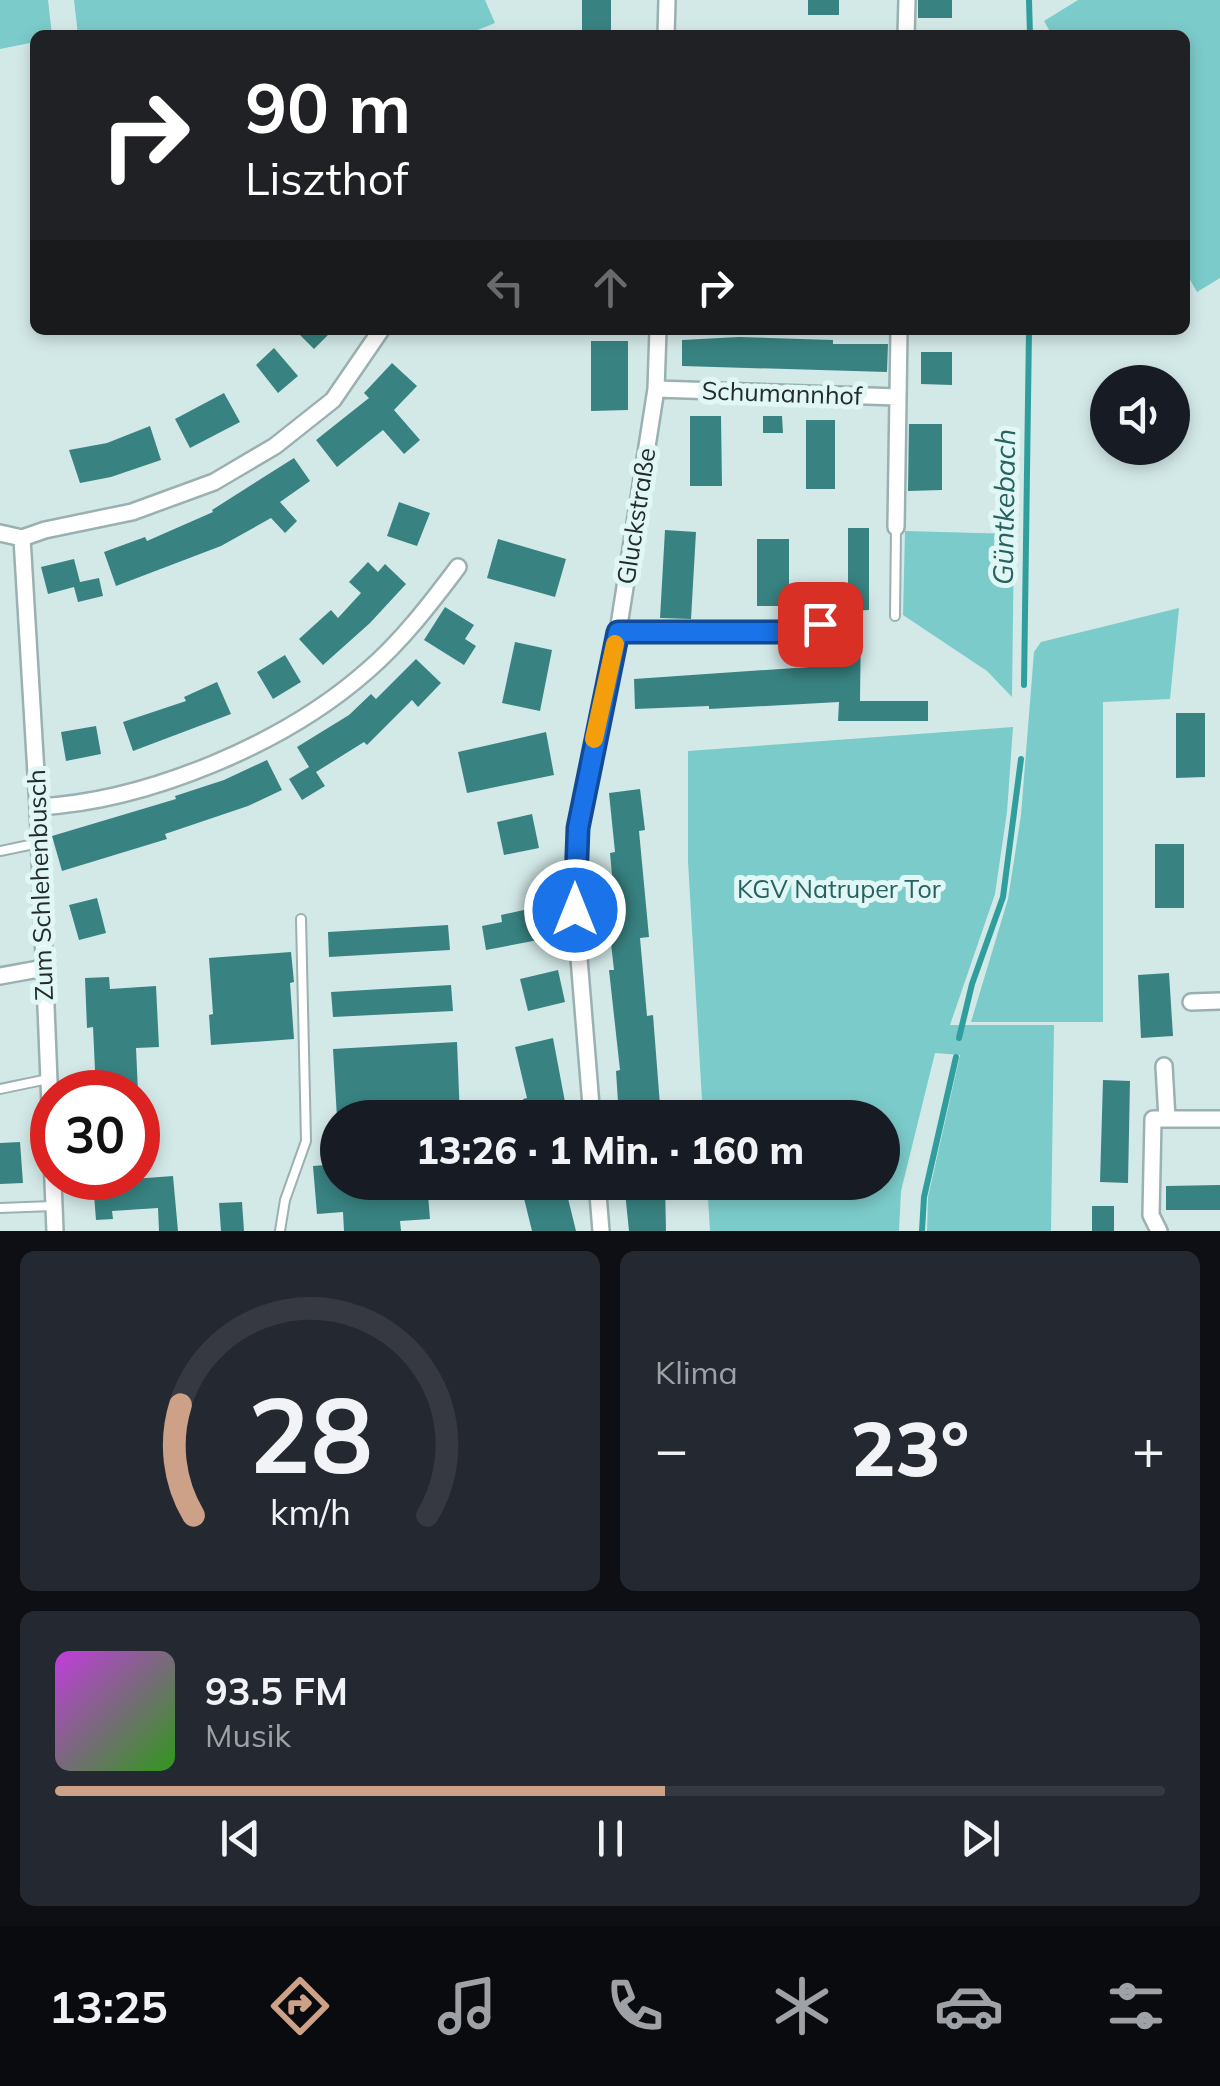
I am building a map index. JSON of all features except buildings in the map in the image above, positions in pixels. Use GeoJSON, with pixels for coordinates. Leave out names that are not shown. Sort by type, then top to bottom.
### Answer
{"type":"FeatureCollection","features":[{"type":"Feature","properties":{"kind":"street"},"geometry":{"type":"LineString","coordinates":[[666,30],[667,0]]}},
{"type":"Feature","properties":{"kind":"street"},"geometry":{"type":"LineString","coordinates":[[906,30],[907,0]]}},
{"type":"Feature","properties":{"kind":"street"},"geometry":{"type":"LineString","coordinates":[[0,534],[22,538],[132,512],[230,473],[276,446],[332,400],[377,335]]}},
{"type":"Feature","properties":{"kind":"street","name":"Gluckstraße"},"geometry":{"type":"LineString","coordinates":[[591,1100],[574,868],[587,776],[618,632],[656,389],[658,335]]}},
{"type":"Feature","properties":{"kind":"street"},"geometry":{"type":"LineString","coordinates":[[898,397],[899,335]]}},
{"type":"Feature","properties":{"kind":"street","name":"Schumannhof"},"geometry":{"type":"LineString","coordinates":[[656,389],[898,397],[896,527]]}},
{"type":"Feature","properties":{"kind":"street","name":"Zum Schlehenbusch"},"geometry":{"type":"LineString","coordinates":[[22,538],[38,807],[48,1070]]}},
{"type":"Feature","properties":{"kind":"street"},"geometry":{"type":"LineString","coordinates":[[38,807],[64,806],[160,783],[240,753],[286,728],[368,671],[458,567]]}},
{"type":"Feature","properties":{"kind":"street"},"geometry":{"type":"LineString","coordinates":[[618,632],[799,632],[820,624]]}},
{"type":"Feature","properties":{"kind":"street"},"geometry":{"type":"LineString","coordinates":[[0,976],[44,968]]}},
{"type":"Feature","properties":{"kind":"street"},"geometry":{"type":"LineString","coordinates":[[1191,1002],[1220,1002]]}},
{"type":"Feature","properties":{"kind":"street"},"geometry":{"type":"LineString","coordinates":[[1164,1066],[1167,1119]]}},
{"type":"Feature","properties":{"kind":"street"},"geometry":{"type":"LineString","coordinates":[[1160,1231],[1151,1216],[1152,1119],[1220,1119]]}},
{"type":"Feature","properties":{"kind":"street","name":"Zum Schlehenbusch"},"geometry":{"type":"LineString","coordinates":[[54,1200],[55,1231]]}},
{"type":"Feature","properties":{"kind":"street"},"geometry":{"type":"LineString","coordinates":[[599,1200],[602,1231]]}},
{"type":"Feature","properties":{"kind":"lane"},"geometry":{"type":"LineString","coordinates":[[895,616],[896,527]]}},
{"type":"Feature","properties":{"kind":"lane"},"geometry":{"type":"LineString","coordinates":[[0,851],[39,843]]}},
{"type":"Feature","properties":{"kind":"lane"},"geometry":{"type":"LineString","coordinates":[[280,1231],[285,1200],[306,1141],[301,918]]}},
{"type":"Feature","properties":{"kind":"lane"},"geometry":{"type":"LineString","coordinates":[[0,1089],[30,1083]]}},
{"type":"Feature","properties":{"kind":"lane"},"geometry":{"type":"LineString","coordinates":[[0,1208],[54,1206]]}},
{"type":"Feature","properties":{"kind":"green space"},"geometry":{"type":"Polygon","coordinates":[[[0,0],[48,0],[51,30],[30,30],[30,43],[0,49],[0,0]]]}},
{"type":"Feature","properties":{"kind":"green space"},"geometry":{"type":"Polygon","coordinates":[[[74,0],[485,0],[495,23],[478,30],[77,30],[74,0]]]}},
{"type":"Feature","properties":{"kind":"green space"},"geometry":{"type":"Polygon","coordinates":[[[1078,0],[1220,0],[1220,278],[1197,292],[1190,280],[1190,30],[1049,30],[1044,21],[1078,0]]]}},
{"type":"Feature","properties":{"kind":"green space"},"geometry":{"type":"Polygon","coordinates":[[[905,531],[1014,534],[1012,697],[987,671],[903,615],[905,531]]]}},
{"type":"Feature","properties":{"kind":"green space"},"geometry":{"type":"Polygon","coordinates":[[[1179,608],[1170,699],[1103,702],[1103,1022],[971,1022],[1008,899],[1021,815],[1034,652],[1041,642],[1179,608]]]}},
{"type":"Feature","properties":{"kind":"green space","name":"KGV Natruper Tor"},"geometry":{"type":"Polygon","coordinates":[[[1013,727],[1007,812],[995,894],[950,1025],[1054,1025],[1051,1231],[927,1231],[928,1197],[960,1055],[935,1053],[901,1191],[899,1231],[710,1231],[708,1200],[900,1200],[900,1100],[702,1100],[688,862],[688,751],[1013,727]]]}},
{"type":"Feature","properties":{"kind":"waterway","name":"Güntkebach"},"geometry":{"type":"LineString","coordinates":[[1029,0],[1030,30]]}},
{"type":"Feature","properties":{"kind":"waterway","name":"Güntkebach"},"geometry":{"type":"LineString","coordinates":[[1024,685],[1029,335]]}},
{"type":"Feature","properties":{"kind":"waterway","name":"Güntkebach"},"geometry":{"type":"LineString","coordinates":[[959,1038],[972,984],[1003,897],[1021,759]]}},
{"type":"Feature","properties":{"kind":"waterway","name":"Güntkebach"},"geometry":{"type":"LineString","coordinates":[[922,1231],[924,1197],[956,1057]]}},
{"type":"Feature","properties":{"kind":"slow traffic"},"geometry":{"type":"LineString","coordinates":[[594,739],[615,644]]}},
{"type":"Feature","properties":{"kind":"route"},"geometry":{"type":"LineString","coordinates":[[575,910],[578,828],[618,632],[799,632],[820,624]]}}]}
